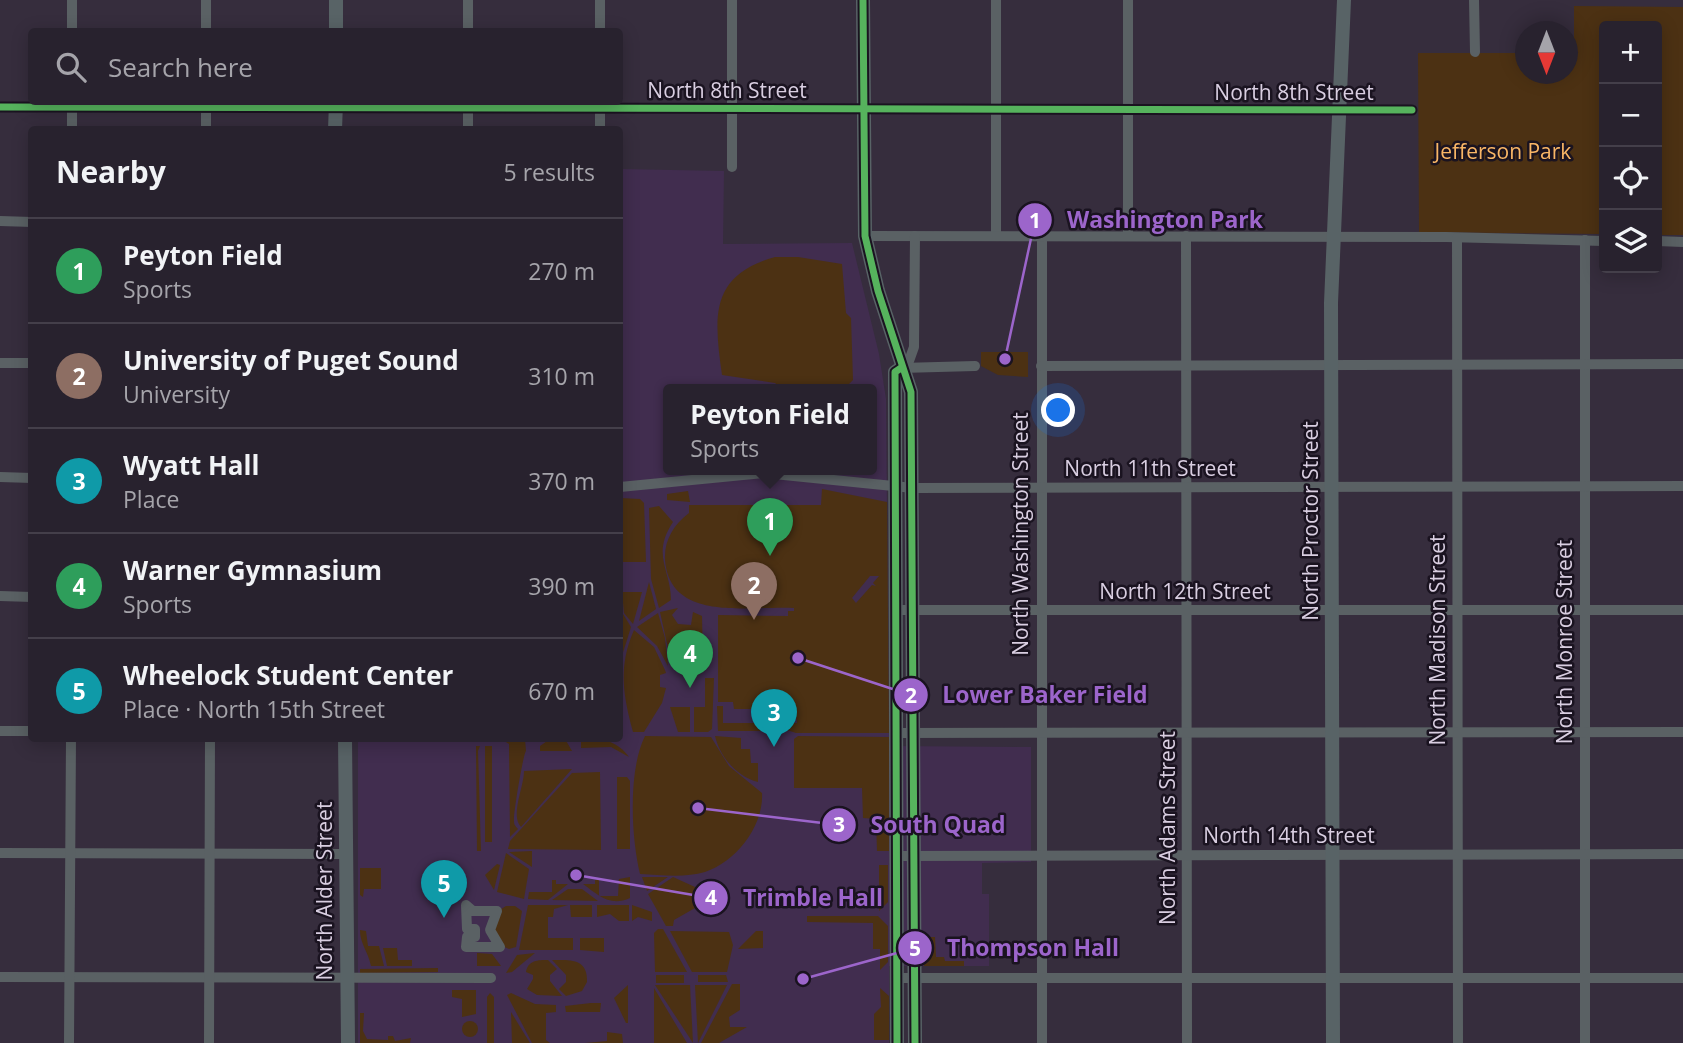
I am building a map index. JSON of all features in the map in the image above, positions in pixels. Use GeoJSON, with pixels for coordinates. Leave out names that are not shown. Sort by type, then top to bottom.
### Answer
{"type":"FeatureCollection","features":[{"type":"Feature","properties":{"kind":"street"},"geometry":{"type":"LineString","coordinates":[[72,0],[72,28]]}},
{"type":"Feature","properties":{"kind":"street"},"geometry":{"type":"LineString","coordinates":[[205,0],[206,28]]}},
{"type":"Feature","properties":{"kind":"street"},"geometry":{"type":"LineString","coordinates":[[336,0],[336,28]]}},
{"type":"Feature","properties":{"kind":"street"},"geometry":{"type":"LineString","coordinates":[[468,0],[468,28]]}},
{"type":"Feature","properties":{"kind":"street"},"geometry":{"type":"LineString","coordinates":[[600,0],[600,28]]}},
{"type":"Feature","properties":{"kind":"street"},"geometry":{"type":"LineString","coordinates":[[732,0],[732,167]]}},
{"type":"Feature","properties":{"kind":"street"},"geometry":{"type":"LineString","coordinates":[[863,0],[865,236],[901,368],[906,372],[911,392],[914,488],[912,733],[915,1043]]}},
{"type":"Feature","properties":{"kind":"street"},"geometry":{"type":"LineString","coordinates":[[996,0],[996,235]]}},
{"type":"Feature","properties":{"kind":"street"},"geometry":{"type":"LineString","coordinates":[[1128,0],[1128,235]]}},
{"type":"Feature","properties":{"kind":"street","name":"North Proctor Street"},"geometry":{"type":"LineString","coordinates":[[1333,1043],[1332,236],[1344,0]]}},
{"type":"Feature","properties":{"kind":"street"},"geometry":{"type":"LineString","coordinates":[[1474,0],[1475,52]]}},
{"type":"Feature","properties":{"kind":"street","name":"North 8th Street"},"geometry":{"type":"LineString","coordinates":[[0,107],[48,105]]}},
{"type":"Feature","properties":{"kind":"street"},"geometry":{"type":"LineString","coordinates":[[72,105],[72,126]]}},
{"type":"Feature","properties":{"kind":"street"},"geometry":{"type":"LineString","coordinates":[[206,105],[206,126]]}},
{"type":"Feature","properties":{"kind":"street"},"geometry":{"type":"LineString","coordinates":[[335,105],[335,126]]}},
{"type":"Feature","properties":{"kind":"street"},"geometry":{"type":"LineString","coordinates":[[468,105],[468,126]]}},
{"type":"Feature","properties":{"kind":"street"},"geometry":{"type":"LineString","coordinates":[[600,105],[600,126]]}},
{"type":"Feature","properties":{"kind":"street","name":"North 8th Street"},"geometry":{"type":"LineString","coordinates":[[600,105],[865,109],[1412,110]]}},
{"type":"Feature","properties":{"kind":"street"},"geometry":{"type":"LineString","coordinates":[[0,221],[28,222]]}},
{"type":"Feature","properties":{"kind":"street","name":"North Washington Street"},"geometry":{"type":"LineString","coordinates":[[1042,235],[1042,1043]]}},
{"type":"Feature","properties":{"kind":"street"},"geometry":{"type":"LineString","coordinates":[[865,236],[1332,236],[1599,241]]}},
{"type":"Feature","properties":{"kind":"street"},"geometry":{"type":"LineString","coordinates":[[897,1043],[898,488],[895,372],[909,361],[914,347],[915,236]]}},
{"type":"Feature","properties":{"kind":"street","name":"North Adams Street"},"geometry":{"type":"LineString","coordinates":[[1186,236],[1187,1043]]}},
{"type":"Feature","properties":{"kind":"street","name":"North Madison Street"},"geometry":{"type":"LineString","coordinates":[[1457,238],[1458,1043]]}},
{"type":"Feature","properties":{"kind":"street","name":"North Monroe Street"},"geometry":{"type":"LineString","coordinates":[[1585,240],[1585,1043]]}},
{"type":"Feature","properties":{"kind":"street"},"geometry":{"type":"LineString","coordinates":[[1662,241],[1683,242]]}},
{"type":"Feature","properties":{"kind":"street"},"geometry":{"type":"LineString","coordinates":[[0,363],[28,363]]}},
{"type":"Feature","properties":{"kind":"street"},"geometry":{"type":"LineString","coordinates":[[1041,366],[1683,364]]}},
{"type":"Feature","properties":{"kind":"street"},"geometry":{"type":"LineString","coordinates":[[901,368],[975,366]]}},
{"type":"Feature","properties":{"kind":"street","name":"North 11th Street"},"geometry":{"type":"LineString","coordinates":[[623,487],[743,475]]}},
{"type":"Feature","properties":{"kind":"street","name":"North 11th Street"},"geometry":{"type":"LineString","coordinates":[[782,475],[898,488],[1683,486]]}},
{"type":"Feature","properties":{"kind":"street"},"geometry":{"type":"LineString","coordinates":[[0,477],[28,478]]}},
{"type":"Feature","properties":{"kind":"street"},"geometry":{"type":"LineString","coordinates":[[0,596],[28,597]]}},
{"type":"Feature","properties":{"kind":"street","name":"North 12th Street"},"geometry":{"type":"LineString","coordinates":[[896,610],[1683,610]]}},
{"type":"Feature","properties":{"kind":"street"},"geometry":{"type":"LineString","coordinates":[[0,731],[28,731]]}},
{"type":"Feature","properties":{"kind":"street"},"geometry":{"type":"LineString","coordinates":[[896,733],[1683,732]]}},
{"type":"Feature","properties":{"kind":"street"},"geometry":{"type":"LineString","coordinates":[[69,1043],[72,977],[71,742]]}},
{"type":"Feature","properties":{"kind":"street"},"geometry":{"type":"LineString","coordinates":[[209,1043],[210,742]]}},
{"type":"Feature","properties":{"kind":"street","name":"North Alder Street"},"geometry":{"type":"LineString","coordinates":[[345,742],[348,1043]]}},
{"type":"Feature","properties":{"kind":"street"},"geometry":{"type":"LineString","coordinates":[[0,853],[346,854]]}},
{"type":"Feature","properties":{"kind":"street","name":"North 14th Street"},"geometry":{"type":"LineString","coordinates":[[896,856],[1683,854]]}},
{"type":"Feature","properties":{"kind":"street"},"geometry":{"type":"LineString","coordinates":[[466,905],[473,911],[498,911],[490,930],[500,947],[466,947],[467,937],[475,937],[475,929],[467,929],[466,905]]}},
{"type":"Feature","properties":{"kind":"street"},"geometry":{"type":"LineString","coordinates":[[0,977],[491,978]]}},
{"type":"Feature","properties":{"kind":"street"},"geometry":{"type":"LineString","coordinates":[[897,978],[1683,978]]}},
{"type":"Feature","properties":{"kind":"shaded area"},"geometry":{"type":"Polygon","coordinates":[[[623,169],[724,171],[723,244],[852,243],[879,354],[886,399],[889,746],[1031,747],[1031,862],[982,863],[982,894],[989,894],[989,966],[889,966],[889,1043],[358,1043],[358,742],[623,742],[623,169]]]}},
{"type":"Feature","properties":{"kind":"green space","name":"Jefferson Park"},"geometry":{"type":"Polygon","coordinates":[[[1574,6],[1683,7],[1683,235],[1662,235],[1662,21],[1599,21],[1599,234],[1419,232],[1418,53],[1515,53],[1515,84],[1578,84],[1578,21],[1574,21],[1574,6]]]}},
{"type":"Feature","properties":{"kind":"green space"},"geometry":{"type":"Polygon","coordinates":[[[775,257],[798,257],[842,264],[846,313],[851,318],[853,380],[849,384],[776,384],[722,375],[718,335],[721,301],[727,287],[753,265],[775,257]]]}},
{"type":"Feature","properties":{"kind":"green space"},"geometry":{"type":"Polygon","coordinates":[[[981,352],[1028,352],[1028,377],[998,375],[981,366],[981,352]]]}},
{"type":"Feature","properties":{"kind":"green space"},"geometry":{"type":"Polygon","coordinates":[[[822,489],[887,502],[889,733],[796,733],[787,730],[787,723],[797,723],[795,709],[778,709],[778,699],[763,699],[763,709],[734,709],[733,702],[718,702],[718,615],[788,616],[788,611],[794,611],[794,608],[716,607],[697,603],[681,594],[670,580],[665,560],[666,546],[674,528],[689,513],[689,505],[821,505],[822,489]],[[870,576],[852,598],[856,603],[872,585],[876,586],[873,583],[879,576],[870,576]]]}},
{"type":"Feature","properties":{"kind":"green space"},"geometry":{"type":"Polygon","coordinates":[[[688,491],[690,502],[667,500],[667,494],[688,491]]]}},
{"type":"Feature","properties":{"kind":"green space"},"geometry":{"type":"Polygon","coordinates":[[[623,498],[640,499],[644,503],[646,562],[623,562],[623,498]]]}},
{"type":"Feature","properties":{"kind":"green space"},"geometry":{"type":"Polygon","coordinates":[[[659,506],[673,522],[663,544],[671,600],[659,608],[651,579],[649,508],[659,506]]]}},
{"type":"Feature","properties":{"kind":"green space"},"geometry":{"type":"Polygon","coordinates":[[[649,582],[656,609],[639,621],[649,582]]]}},
{"type":"Feature","properties":{"kind":"green space"},"geometry":{"type":"Polygon","coordinates":[[[623,592],[642,592],[633,624],[624,613],[623,592]]]}},
{"type":"Feature","properties":{"kind":"green space"},"geometry":{"type":"Polygon","coordinates":[[[678,608],[672,615],[678,624],[691,625],[693,612],[702,616],[703,663],[671,662],[660,612],[678,608]]]}},
{"type":"Feature","properties":{"kind":"green space"},"geometry":{"type":"Polygon","coordinates":[[[658,613],[665,638],[668,666],[657,646],[637,627],[658,613]]]}},
{"type":"Feature","properties":{"kind":"green space"},"geometry":{"type":"Polygon","coordinates":[[[623,614],[631,627],[623,652],[623,614]]]}},
{"type":"Feature","properties":{"kind":"green space"},"geometry":{"type":"Polygon","coordinates":[[[634,630],[654,647],[666,673],[660,675],[660,687],[666,688],[662,703],[644,732],[633,732],[625,693],[624,668],[634,630]]]}},
{"type":"Feature","properties":{"kind":"green space"},"geometry":{"type":"Polygon","coordinates":[[[705,678],[714,678],[712,729],[708,732],[694,732],[694,707],[705,707],[705,678]]]}},
{"type":"Feature","properties":{"kind":"green space"},"geometry":{"type":"Polygon","coordinates":[[[717,706],[723,706],[723,723],[762,723],[762,731],[718,731],[717,706]]]}},
{"type":"Feature","properties":{"kind":"green space"},"geometry":{"type":"Polygon","coordinates":[[[670,707],[690,707],[690,732],[678,732],[670,707]]]}},
{"type":"Feature","properties":{"kind":"green space"},"geometry":{"type":"Polygon","coordinates":[[[645,736],[711,737],[729,766],[762,793],[753,830],[737,851],[716,867],[689,875],[640,874],[633,804],[636,767],[645,736]]]}},
{"type":"Feature","properties":{"kind":"green space"},"geometry":{"type":"Polygon","coordinates":[[[715,736],[741,738],[741,749],[750,749],[751,763],[758,763],[758,782],[743,776],[730,765],[715,736]]]}},
{"type":"Feature","properties":{"kind":"green space"},"geometry":{"type":"Polygon","coordinates":[[[798,736],[889,737],[889,851],[877,851],[876,819],[863,818],[862,788],[794,788],[794,739],[798,736]]]}},
{"type":"Feature","properties":{"kind":"green space"},"geometry":{"type":"Polygon","coordinates":[[[506,742],[525,742],[526,751],[514,814],[514,823],[518,829],[510,837],[509,744],[506,742]]]}},
{"type":"Feature","properties":{"kind":"green space"},"geometry":{"type":"Polygon","coordinates":[[[546,742],[567,742],[572,751],[540,751],[540,746],[546,742]]]}},
{"type":"Feature","properties":{"kind":"green space"},"geometry":{"type":"Polygon","coordinates":[[[581,742],[610,742],[629,757],[611,747],[581,748],[581,742]]]}},
{"type":"Feature","properties":{"kind":"green space"},"geometry":{"type":"Polygon","coordinates":[[[476,746],[480,746],[481,851],[477,851],[476,746]]]}},
{"type":"Feature","properties":{"kind":"green space"},"geometry":{"type":"Polygon","coordinates":[[[485,746],[492,746],[492,842],[485,842],[485,746]]]}},
{"type":"Feature","properties":{"kind":"green space"},"geometry":{"type":"Polygon","coordinates":[[[572,769],[521,827],[517,808],[524,771],[572,769]]]}},
{"type":"Feature","properties":{"kind":"green space"},"geometry":{"type":"Polygon","coordinates":[[[600,772],[601,850],[508,849],[510,841],[572,773],[600,772]]]}},
{"type":"Feature","properties":{"kind":"green space"},"geometry":{"type":"Polygon","coordinates":[[[617,777],[627,777],[630,781],[630,849],[617,849],[617,777]]]}},
{"type":"Feature","properties":{"kind":"green space"},"geometry":{"type":"Polygon","coordinates":[[[532,851],[532,867],[509,852],[532,851]]]}},
{"type":"Feature","properties":{"kind":"green space"},"geometry":{"type":"Polygon","coordinates":[[[506,853],[529,869],[524,899],[497,892],[506,853]]]}},
{"type":"Feature","properties":{"kind":"green space"},"geometry":{"type":"Polygon","coordinates":[[[497,864],[500,865],[494,890],[485,875],[497,864]]]}},
{"type":"Feature","properties":{"kind":"green space"},"geometry":{"type":"Polygon","coordinates":[[[879,865],[888,865],[888,902],[879,911],[879,865]]]}},
{"type":"Feature","properties":{"kind":"green space"},"geometry":{"type":"Polygon","coordinates":[[[360,868],[381,868],[381,889],[364,889],[363,897],[360,895],[360,868]]]}},
{"type":"Feature","properties":{"kind":"green space"},"geometry":{"type":"Polygon","coordinates":[[[630,877],[630,898],[616,901],[600,896],[618,896],[619,879],[630,877]]]}},
{"type":"Feature","properties":{"kind":"green space"},"geometry":{"type":"Polygon","coordinates":[[[642,877],[668,877],[647,891],[642,877]]]}},
{"type":"Feature","properties":{"kind":"green space"},"geometry":{"type":"Polygon","coordinates":[[[673,877],[695,887],[700,899],[695,908],[674,920],[673,926],[666,926],[648,894],[673,877]]]}},
{"type":"Feature","properties":{"kind":"green space"},"geometry":{"type":"Polygon","coordinates":[[[552,880],[556,880],[556,884],[568,884],[548,900],[528,899],[529,892],[552,892],[552,880]]]}},
{"type":"Feature","properties":{"kind":"green space"},"geometry":{"type":"Polygon","coordinates":[[[595,880],[599,880],[599,896],[583,884],[595,884],[595,880]]]}},
{"type":"Feature","properties":{"kind":"green space"},"geometry":{"type":"Polygon","coordinates":[[[568,889],[582,889],[598,901],[552,900],[568,889]]]}},
{"type":"Feature","properties":{"kind":"green space"},"geometry":{"type":"Polygon","coordinates":[[[528,905],[568,905],[554,909],[553,917],[548,917],[548,938],[573,938],[573,950],[519,950],[528,905]]]}},
{"type":"Feature","properties":{"kind":"green space"},"geometry":{"type":"Polygon","coordinates":[[[570,905],[592,905],[592,917],[571,917],[570,905]]]}},
{"type":"Feature","properties":{"kind":"green space"},"geometry":{"type":"Polygon","coordinates":[[[597,905],[629,905],[629,921],[619,921],[610,914],[597,917],[597,905]]]}},
{"type":"Feature","properties":{"kind":"green space"},"geometry":{"type":"Polygon","coordinates":[[[632,905],[652,912],[652,921],[638,917],[632,921],[632,905]]]}},
{"type":"Feature","properties":{"kind":"green space"},"geometry":{"type":"Polygon","coordinates":[[[506,906],[515,906],[522,911],[516,947],[509,949],[495,943],[495,913],[506,906]]]}},
{"type":"Feature","properties":{"kind":"green space"},"geometry":{"type":"Polygon","coordinates":[[[807,916],[878,916],[888,926],[888,962],[880,970],[880,949],[873,949],[873,923],[807,922],[807,916]]]}},
{"type":"Feature","properties":{"kind":"green space"},"geometry":{"type":"Polygon","coordinates":[[[663,929],[687,972],[655,972],[654,933],[663,929]]]}},
{"type":"Feature","properties":{"kind":"green space"},"geometry":{"type":"Polygon","coordinates":[[[360,930],[366,931],[368,946],[379,946],[384,966],[371,966],[360,930]]]}},
{"type":"Feature","properties":{"kind":"green space"},"geometry":{"type":"Polygon","coordinates":[[[670,931],[729,932],[733,945],[727,972],[692,972],[670,931]]]}},
{"type":"Feature","properties":{"kind":"green space"},"geometry":{"type":"Polygon","coordinates":[[[756,931],[763,931],[763,948],[738,949],[756,931]]]}},
{"type":"Feature","properties":{"kind":"green space"},"geometry":{"type":"Polygon","coordinates":[[[924,937],[935,937],[936,957],[944,957],[945,961],[964,961],[964,966],[924,966],[924,937]]]}},
{"type":"Feature","properties":{"kind":"green space"},"geometry":{"type":"Polygon","coordinates":[[[580,938],[604,938],[604,952],[580,950],[580,938]]]}},
{"type":"Feature","properties":{"kind":"green space"},"geometry":{"type":"Polygon","coordinates":[[[383,948],[397,948],[398,960],[412,960],[412,966],[387,966],[383,948]]]}},
{"type":"Feature","properties":{"kind":"green space"},"geometry":{"type":"Polygon","coordinates":[[[477,953],[492,954],[501,966],[477,966],[477,953]]]}},
{"type":"Feature","properties":{"kind":"green space"},"geometry":{"type":"Polygon","coordinates":[[[535,953],[512,972],[506,973],[517,955],[535,953]]]}},
{"type":"Feature","properties":{"kind":"green space"},"geometry":{"type":"Polygon","coordinates":[[[548,960],[557,969],[550,975],[550,981],[562,996],[537,995],[527,989],[533,979],[533,975],[526,972],[529,965],[548,960]]]}},
{"type":"Feature","properties":{"kind":"green space"},"geometry":{"type":"Polygon","coordinates":[[[552,960],[581,964],[587,974],[587,982],[582,991],[566,996],[559,989],[566,982],[566,975],[552,960]]]}},
{"type":"Feature","properties":{"kind":"green space"},"geometry":{"type":"Polygon","coordinates":[[[438,968],[438,972],[360,973],[360,969],[438,968]]]}},
{"type":"Feature","properties":{"kind":"green space"},"geometry":{"type":"Polygon","coordinates":[[[656,975],[684,975],[684,983],[656,983],[656,975]]]}},
{"type":"Feature","properties":{"kind":"green space"},"geometry":{"type":"Polygon","coordinates":[[[698,975],[726,975],[728,982],[698,982],[698,975]]]}},
{"type":"Feature","properties":{"kind":"green space"},"geometry":{"type":"Polygon","coordinates":[[[732,984],[740,984],[740,1010],[729,1017],[730,1027],[747,1027],[719,1043],[701,1043],[732,984]]]}},
{"type":"Feature","properties":{"kind":"green space"},"geometry":{"type":"Polygon","coordinates":[[[628,985],[628,1023],[626,1023],[614,998],[628,985]]]}},
{"type":"Feature","properties":{"kind":"green space"},"geometry":{"type":"Polygon","coordinates":[[[655,985],[690,985],[693,1043],[655,985]]]}},
{"type":"Feature","properties":{"kind":"green space"},"geometry":{"type":"Polygon","coordinates":[[[695,985],[727,985],[698,1043],[695,985]]]}},
{"type":"Feature","properties":{"kind":"green space"},"geometry":{"type":"Polygon","coordinates":[[[654,988],[687,1043],[654,1043],[654,988]]]}},
{"type":"Feature","properties":{"kind":"green space"},"geometry":{"type":"Polygon","coordinates":[[[880,988],[889,996],[889,1040],[874,1040],[874,1014],[881,1007],[880,988]]]}},
{"type":"Feature","properties":{"kind":"green space"},"geometry":{"type":"Polygon","coordinates":[[[452,990],[476,990],[476,1014],[462,1017],[462,999],[452,997],[452,990]]]}},
{"type":"Feature","properties":{"kind":"green space"},"geometry":{"type":"Polygon","coordinates":[[[490,993],[494,997],[494,1043],[487,1043],[487,997],[490,993]]]}},
{"type":"Feature","properties":{"kind":"green space"},"geometry":{"type":"Polygon","coordinates":[[[511,993],[535,1004],[556,1005],[556,1012],[546,1013],[546,1040],[550,1043],[532,1043],[507,995],[511,993]]]}},
{"type":"Feature","properties":{"kind":"green space"},"geometry":{"type":"Polygon","coordinates":[[[601,1003],[600,1012],[566,1012],[565,1006],[601,1003]]]}},
{"type":"Feature","properties":{"kind":"green space"},"geometry":{"type":"Polygon","coordinates":[[[511,1012],[530,1043],[512,1043],[511,1012]]]}},
{"type":"Feature","properties":{"kind":"green space"},"geometry":{"type":"Polygon","coordinates":[[[360,1013],[364,1013],[363,1031],[367,1039],[388,1040],[388,1036],[393,1036],[395,1041],[411,1038],[410,1043],[360,1043],[360,1013]]]}},
{"type":"Feature","properties":{"kind":"green space"},"geometry":{"type":"Polygon","coordinates":[[[470,1021],[476,1023],[476,1035],[470,1037],[464,1035],[462,1029],[464,1023],[470,1021]]]}},
{"type":"Feature","properties":{"kind":"green space"},"geometry":{"type":"Polygon","coordinates":[[[607,1032],[622,1034],[623,1043],[585,1043],[607,1041],[607,1032]]]}},
{"type":"Feature","properties":{"kind":"cycle path"},"geometry":{"type":"LineString","coordinates":[[863,0],[865,236],[878,291],[911,392],[915,1043]]}},
{"type":"Feature","properties":{"kind":"cycle path"},"geometry":{"type":"LineString","coordinates":[[0,107],[1412,110]]}},
{"type":"Feature","properties":{"kind":"cycle path"},"geometry":{"type":"LineString","coordinates":[[897,1043],[895,372],[901,368]]}},
{"type":"Feature","properties":{"kind":"place","name":"Washington Park"},"geometry":{"type":"Point","coordinates":[1005,359]}},
{"type":"Feature","properties":{"kind":"place","name":"Peyton Field"},"geometry":{"type":"Point","coordinates":[770,556]}},
{"type":"Feature","properties":{"kind":"place","name":"University of Puget Sound"},"geometry":{"type":"Point","coordinates":[754,620]}},
{"type":"Feature","properties":{"kind":"place","name":"Lower Baker Field"},"geometry":{"type":"Point","coordinates":[798,658]}},
{"type":"Feature","properties":{"kind":"place","name":"Warner Gymnasium"},"geometry":{"type":"Point","coordinates":[690,688]}},
{"type":"Feature","properties":{"kind":"place","name":"Wyatt Hall"},"geometry":{"type":"Point","coordinates":[774,747]}},
{"type":"Feature","properties":{"kind":"place","name":"South Quad"},"geometry":{"type":"Point","coordinates":[698,808]}},
{"type":"Feature","properties":{"kind":"place","name":"Trimble Hall"},"geometry":{"type":"Point","coordinates":[576,875]}},
{"type":"Feature","properties":{"kind":"place","name":"Wheelock Student Center"},"geometry":{"type":"Point","coordinates":[444,918]}},
{"type":"Feature","properties":{"kind":"place","name":"Thompson Hall"},"geometry":{"type":"Point","coordinates":[803,979]}}]}
